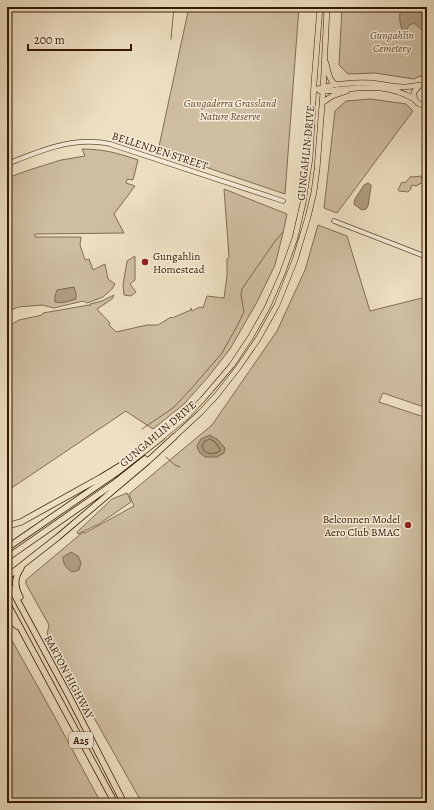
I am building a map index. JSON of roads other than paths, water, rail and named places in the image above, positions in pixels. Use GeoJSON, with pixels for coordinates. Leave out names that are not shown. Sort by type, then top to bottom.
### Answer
{"type":"FeatureCollection","features":[{"type":"Feature","properties":{"kind":"highway","name":"GUNGAHLIN DRIVE"},"geometry":{"type":"LineString","coordinates":[[7,548],[116,473],[162,437]]}},
{"type":"Feature","properties":{"kind":"highway","name":"GUNGAHLIN DRIVE"},"geometry":{"type":"LineString","coordinates":[[7,558],[116,482],[174,437]]}},
{"type":"Feature","properties":{"kind":"highway"},"geometry":{"type":"LineString","coordinates":[[7,577],[25,564],[148,461],[174,437]]}},
{"type":"Feature","properties":{"kind":"highway"},"geometry":{"type":"LineString","coordinates":[[7,526],[21,522],[86,486],[150,446]]}},
{"type":"Feature","properties":{"kind":"highway"},"geometry":{"type":"LineString","coordinates":[[25,564],[17,575],[15,583],[16,589],[69,696]]}},
{"type":"Feature","properties":{"kind":"highway","name":"BARTON HIGHWAY"},"geometry":{"type":"LineString","coordinates":[[7,581],[69,696],[124,803]]}},
{"type":"Feature","properties":{"kind":"highway","name":"BARTON HIGHWAY"},"geometry":{"type":"LineString","coordinates":[[7,603],[115,803]]}},
{"type":"Feature","properties":{"kind":"highway"},"geometry":{"type":"LineString","coordinates":[[7,617],[22,630]]}},
{"type":"Feature","properties":{"kind":"main road","name":"GUNGAHLIN DRIVE"},"geometry":{"type":"LineString","coordinates":[[162,437],[186,417],[203,400],[232,364],[250,338],[267,308],[282,274],[295,238],[303,203],[310,158],[320,7]]}},
{"type":"Feature","properties":{"kind":"main road","name":"GUNGAHLIN DRIVE"},"geometry":{"type":"LineString","coordinates":[[174,437],[216,396],[258,339],[277,304],[296,260],[310,210],[317,169],[327,7]]}},
{"type":"Feature","properties":{"kind":"main road"},"geometry":{"type":"LineString","coordinates":[[324,58],[332,81],[334,84],[339,85]]}},
{"type":"Feature","properties":{"kind":"main road"},"geometry":{"type":"LineString","coordinates":[[323,89],[339,85],[364,83],[398,87],[427,85]]}},
{"type":"Feature","properties":{"kind":"main road"},"geometry":{"type":"LineString","coordinates":[[414,100],[414,92],[419,86]]}},
{"type":"Feature","properties":{"kind":"main road"},"geometry":{"type":"LineString","coordinates":[[314,90],[364,87],[388,89],[407,95],[420,105],[427,105]]}},
{"type":"Feature","properties":{"kind":"main road"},"geometry":{"type":"LineString","coordinates":[[322,104],[334,95],[364,87]]}},
{"type":"Feature","properties":{"kind":"street","name":"BELLENDEN STREET"},"geometry":{"type":"LineString","coordinates":[[7,164],[55,146],[65,144],[95,142],[110,144],[283,201]]}},
{"type":"Feature","properties":{"kind":"street"},"geometry":{"type":"LineString","coordinates":[[334,221],[427,257]]}},
{"type":"Feature","properties":{"kind":"water"},"geometry":{"type":"Polygon","coordinates":[[[401,7],[427,7],[425,15],[427,18],[427,29],[421,29],[414,23],[409,25],[407,29],[403,31],[400,19],[401,7]]]}},
{"type":"Feature","properties":{"kind":"water"},"geometry":{"type":"Polygon","coordinates":[[[368,183],[371,187],[368,206],[366,209],[362,210],[354,204],[355,199],[364,185],[368,183]]]}},
{"type":"Feature","properties":{"kind":"water"},"geometry":{"type":"Polygon","coordinates":[[[74,287],[76,299],[58,303],[55,302],[57,290],[74,287]]]}},
{"type":"Feature","properties":{"kind":"water"},"geometry":{"type":"Polygon","coordinates":[[[210,435],[217,439],[225,448],[224,453],[217,457],[205,457],[199,452],[197,446],[201,439],[210,435]]]}},
{"type":"Feature","properties":{"kind":"water"},"geometry":{"type":"Polygon","coordinates":[[[71,552],[78,556],[81,563],[79,570],[72,572],[65,566],[63,557],[71,552]]]}},
{"type":"Feature","properties":{"kind":"waterway"},"geometry":{"type":"LineString","coordinates":[[171,39],[174,7]]}},
{"type":"Feature","properties":{"kind":"waterway"},"geometry":{"type":"LineString","coordinates":[[142,429],[173,408],[222,353],[244,312],[241,295],[242,289],[275,241],[283,232]]}},
{"type":"Feature","properties":{"kind":"waterway"},"geometry":{"type":"LineString","coordinates":[[166,457],[175,465],[180,467]]}},
{"type":"Feature","properties":{"kind":"place","name":"Gungahlin Homestead"},"geometry":{"type":"Point","coordinates":[145,262]}},
{"type":"Feature","properties":{"kind":"place","name":"Belconnen Model Aero Club BMAC"},"geometry":{"type":"Point","coordinates":[408,525]}},
{"type":"Feature","properties":{"kind":"park label","name":"Gungahlin Cemetery"},"geometry":{"type":"Point","coordinates":[392,41]}},
{"type":"Feature","properties":{"kind":"park label","name":"Gungaderra Grassland Nature Reserve"},"geometry":{"type":"Point","coordinates":[230,109]}}]}
